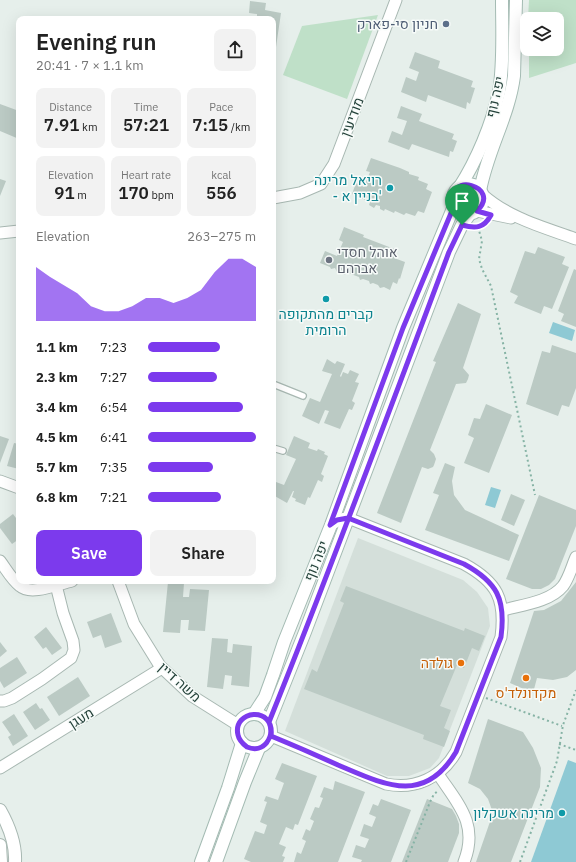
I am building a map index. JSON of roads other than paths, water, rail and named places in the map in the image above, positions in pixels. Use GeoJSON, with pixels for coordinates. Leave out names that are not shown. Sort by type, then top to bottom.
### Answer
{"type":"FeatureCollection","features":[{"type":"Feature","properties":{"kind":"main road","name":"יפה נוף"},"geometry":{"type":"LineString","coordinates":[[459,188],[478,154],[493,113],[498,92],[502,50],[502,0]]}},
{"type":"Feature","properties":{"kind":"main road","name":"יפה נוף"},"geometry":{"type":"LineString","coordinates":[[482,193],[483,179],[509,102],[512,88],[514,76],[516,0]]}},
{"type":"Feature","properties":{"kind":"main road"},"geometry":{"type":"LineString","coordinates":[[216,862],[259,748],[266,743],[271,736],[269,722],[305,632],[449,252],[462,225],[474,213],[482,205],[482,193],[473,185],[463,185],[454,196],[454,206],[461,212],[474,213]]}},
{"type":"Feature","properties":{"kind":"main road","name":"יפה נוף"},"geometry":{"type":"LineString","coordinates":[[238,725],[244,717],[254,714],[265,698],[284,642],[330,525],[403,328],[454,206]]}},
{"type":"Feature","properties":{"kind":"main road"},"geometry":{"type":"LineString","coordinates":[[254,714],[262,716],[269,722]]}},
{"type":"Feature","properties":{"kind":"main road"},"geometry":{"type":"LineString","coordinates":[[238,725],[237,734],[242,743],[250,748],[259,748]]}},
{"type":"Feature","properties":{"kind":"main road"},"geometry":{"type":"LineString","coordinates":[[201,862],[228,788],[242,743]]}},
{"type":"Feature","properties":{"kind":"main road"},"geometry":{"type":"LineString","coordinates":[[0,810],[13,840],[15,862]]}},
{"type":"Feature","properties":{"kind":"main road"},"geometry":{"type":"LineString","coordinates":[[0,845],[1,862]]}},
{"type":"Feature","properties":{"kind":"street","name":"מודיעין"},"geometry":{"type":"LineString","coordinates":[[276,197],[300,193],[321,184],[334,164],[396,0]]}},
{"type":"Feature","properties":{"kind":"street"},"geometry":{"type":"LineString","coordinates":[[482,193],[495,205],[520,219],[576,239]]}},
{"type":"Feature","properties":{"kind":"street"},"geometry":{"type":"LineString","coordinates":[[474,213],[520,219]]}},
{"type":"Feature","properties":{"kind":"street"},"geometry":{"type":"LineString","coordinates":[[0,234],[16,231]]}},
{"type":"Feature","properties":{"kind":"street"},"geometry":{"type":"LineString","coordinates":[[0,481],[16,487]]}},
{"type":"Feature","properties":{"kind":"street"},"geometry":{"type":"LineString","coordinates":[[271,736],[374,780],[394,786],[416,784],[438,774],[451,761],[461,740],[501,637],[503,610],[500,598],[494,587],[478,571],[348,518],[337,520],[330,525]]}},
{"type":"Feature","properties":{"kind":"street"},"geometry":{"type":"LineString","coordinates":[[503,610],[552,595],[563,586],[576,557]]}},
{"type":"Feature","properties":{"kind":"street"},"geometry":{"type":"LineString","coordinates":[[0,561],[16,582]]}},
{"type":"Feature","properties":{"kind":"street"},"geometry":{"type":"LineString","coordinates":[[17,584],[27,590],[35,590],[52,584]]}},
{"type":"Feature","properties":{"kind":"street"},"geometry":{"type":"LineString","coordinates":[[0,701],[12,698],[63,665],[71,658],[74,650],[73,641],[63,613],[55,584]]}},
{"type":"Feature","properties":{"kind":"street","name":"משה דיין"},"geometry":{"type":"LineString","coordinates":[[119,584],[134,624],[162,668],[192,696],[238,725]]}},
{"type":"Feature","properties":{"kind":"street","name":"מעגן"},"geometry":{"type":"LineString","coordinates":[[0,768],[162,668]]}},
{"type":"Feature","properties":{"kind":"street"},"geometry":{"type":"LineString","coordinates":[[438,774],[462,812],[469,829],[469,841],[464,862]]}},
{"type":"Feature","properties":{"kind":"lane"},"geometry":{"type":"LineString","coordinates":[[276,385],[303,396]]}},
{"type":"Feature","properties":{"kind":"lane"},"geometry":{"type":"LineString","coordinates":[[276,449],[283,451]]}},
{"type":"Feature","properties":{"kind":"water"},"geometry":{"type":"Polygon","coordinates":[[[553,322],[575,330],[572,341],[549,333],[553,322]]]}},
{"type":"Feature","properties":{"kind":"water"},"geometry":{"type":"Polygon","coordinates":[[[491,487],[501,490],[495,508],[485,505],[491,487]]]}},
{"type":"Feature","properties":{"kind":"water","name":"מרינה אשקלון"},"geometry":{"type":"Polygon","coordinates":[[[568,760],[576,763],[576,862],[531,862],[568,760]]]}},
{"type":"Feature","properties":{"kind":"place","name":"חניון סי-פארק"},"geometry":{"type":"Point","coordinates":[446,24]}},
{"type":"Feature","properties":{"kind":"place","name":"רויאל מרינה - בניין א'"},"geometry":{"type":"Point","coordinates":[390,188]}},
{"type":"Feature","properties":{"kind":"place","name":"אוהל חסדי אברהם"},"geometry":{"type":"Point","coordinates":[329,260]}},
{"type":"Feature","properties":{"kind":"place","name":"קברים מהתקופה הרומית"},"geometry":{"type":"Point","coordinates":[326,299]}},
{"type":"Feature","properties":{"kind":"place","name":"גולדה"},"geometry":{"type":"Point","coordinates":[461,663]}},
{"type":"Feature","properties":{"kind":"place","name":"מקדונלד'ס"},"geometry":{"type":"Point","coordinates":[526,678]}},
{"type":"Feature","properties":{"kind":"place","name":"מרינה אשקלון"},"geometry":{"type":"Point","coordinates":[562,813]}}]}
